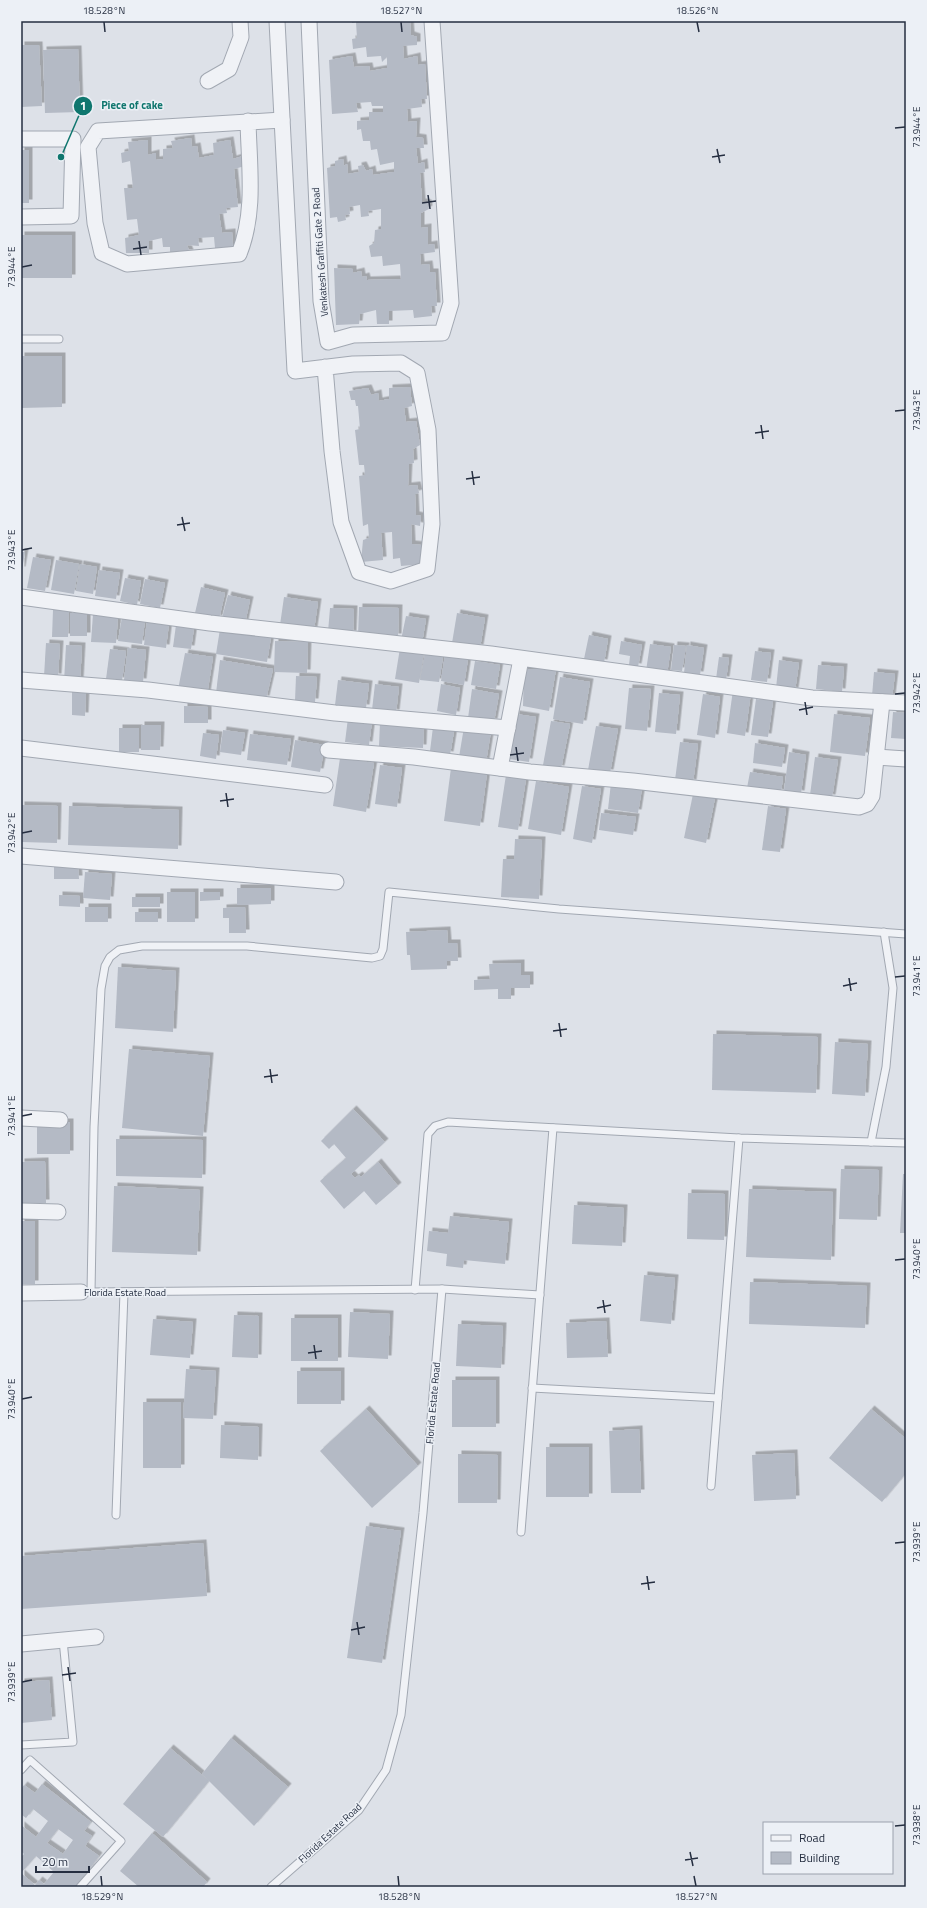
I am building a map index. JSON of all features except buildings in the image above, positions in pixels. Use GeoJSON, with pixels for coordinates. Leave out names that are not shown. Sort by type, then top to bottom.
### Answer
{"type":"FeatureCollection","features":[{"type":"Feature","properties":{"kind":"street"},"geometry":{"type":"LineString","coordinates":[[208,81],[229,69],[241,37],[240,21]]}},
{"type":"Feature","properties":{"kind":"street"},"geometry":{"type":"LineString","coordinates":[[277,21],[294,371],[325,367],[401,363],[417,373],[428,430],[432,524],[427,569],[391,581],[359,572],[342,522],[332,451],[325,367]]}},
{"type":"Feature","properties":{"kind":"street","name":"Venkatesh Graffiti Gate 2 Road"},"geometry":{"type":"LineString","coordinates":[[309,21],[321,301],[328,342],[353,335],[442,333],[451,303],[432,21]]}},
{"type":"Feature","properties":{"kind":"street"},"geometry":{"type":"LineString","coordinates":[[248,121],[250,213],[246,235],[238,254],[127,264],[102,253],[95,223],[88,146],[98,131],[248,121],[282,120]]}},
{"type":"Feature","properties":{"kind":"street"},"geometry":{"type":"LineString","coordinates":[[21,139],[73,139],[71,216],[21,217]]}},
{"type":"Feature","properties":{"kind":"street"},"geometry":{"type":"LineString","coordinates":[[21,597],[210,623],[491,654],[812,698],[906,703]]}},
{"type":"Feature","properties":{"kind":"street"},"geometry":{"type":"LineString","coordinates":[[500,768],[521,659]]}},
{"type":"Feature","properties":{"kind":"street"},"geometry":{"type":"LineString","coordinates":[[21,680],[148,690],[335,713],[508,728]]}},
{"type":"Feature","properties":{"kind":"street"},"geometry":{"type":"LineString","coordinates":[[328,750],[414,757],[500,768],[707,789],[859,807],[867,804],[872,796],[882,702]]}},
{"type":"Feature","properties":{"kind":"street"},"geometry":{"type":"LineString","coordinates":[[21,748],[325,785]]}},
{"type":"Feature","properties":{"kind":"street"},"geometry":{"type":"LineString","coordinates":[[876,757],[906,759]]}},
{"type":"Feature","properties":{"kind":"street"},"geometry":{"type":"LineString","coordinates":[[21,856],[336,882]]}},
{"type":"Feature","properties":{"kind":"street"},"geometry":{"type":"LineString","coordinates":[[21,1118],[60,1120]]}},
{"type":"Feature","properties":{"kind":"street"},"geometry":{"type":"LineString","coordinates":[[21,1211],[58,1212]]}},
{"type":"Feature","properties":{"kind":"street","name":"Florida Estate Road"},"geometry":{"type":"LineString","coordinates":[[21,1293],[86,1292]]}},
{"type":"Feature","properties":{"kind":"street"},"geometry":{"type":"LineString","coordinates":[[21,1644],[96,1637]]}},
{"type":"Feature","properties":{"kind":"lane"},"geometry":{"type":"LineString","coordinates":[[21,339],[59,339]]}},
{"type":"Feature","properties":{"kind":"lane"},"geometry":{"type":"LineString","coordinates":[[86,1292],[101,989],[105,966],[110,956],[118,950],[142,946],[247,946],[372,958],[380,956],[383,949],[389,892],[559,909],[906,934]]}},
{"type":"Feature","properties":{"kind":"lane"},"geometry":{"type":"LineString","coordinates":[[870,1142],[886,1067],[893,988],[884,932]]}},
{"type":"Feature","properties":{"kind":"lane"},"geometry":{"type":"LineString","coordinates":[[415,1290],[428,1134],[435,1126],[448,1122],[739,1138],[906,1143]]}},
{"type":"Feature","properties":{"kind":"lane"},"geometry":{"type":"LineString","coordinates":[[520,1532],[554,1128]]}},
{"type":"Feature","properties":{"kind":"lane"},"geometry":{"type":"LineString","coordinates":[[710,1486],[739,1138]]}},
{"type":"Feature","properties":{"kind":"lane"},"geometry":{"type":"LineString","coordinates":[[442,1289],[540,1295]]}},
{"type":"Feature","properties":{"kind":"lane","name":"Florida Estate Road"},"geometry":{"type":"LineString","coordinates":[[86,1292],[442,1289],[423,1513],[401,1715],[386,1770],[359,1810],[271,1887]]}},
{"type":"Feature","properties":{"kind":"lane"},"geometry":{"type":"LineString","coordinates":[[116,1515],[124,1292]]}},
{"type":"Feature","properties":{"kind":"lane"},"geometry":{"type":"LineString","coordinates":[[532,1388],[718,1398]]}},
{"type":"Feature","properties":{"kind":"lane"},"geometry":{"type":"LineString","coordinates":[[21,1745],[72,1742],[64,1640]]}},
{"type":"Feature","properties":{"kind":"lane"},"geometry":{"type":"LineString","coordinates":[[21,1770],[30,1760],[121,1841],[80,1887]]}},
{"type":"Feature","properties":{"kind":"place","name":"Piece of cake"},"geometry":{"type":"Point","coordinates":[61,157]}}]}
